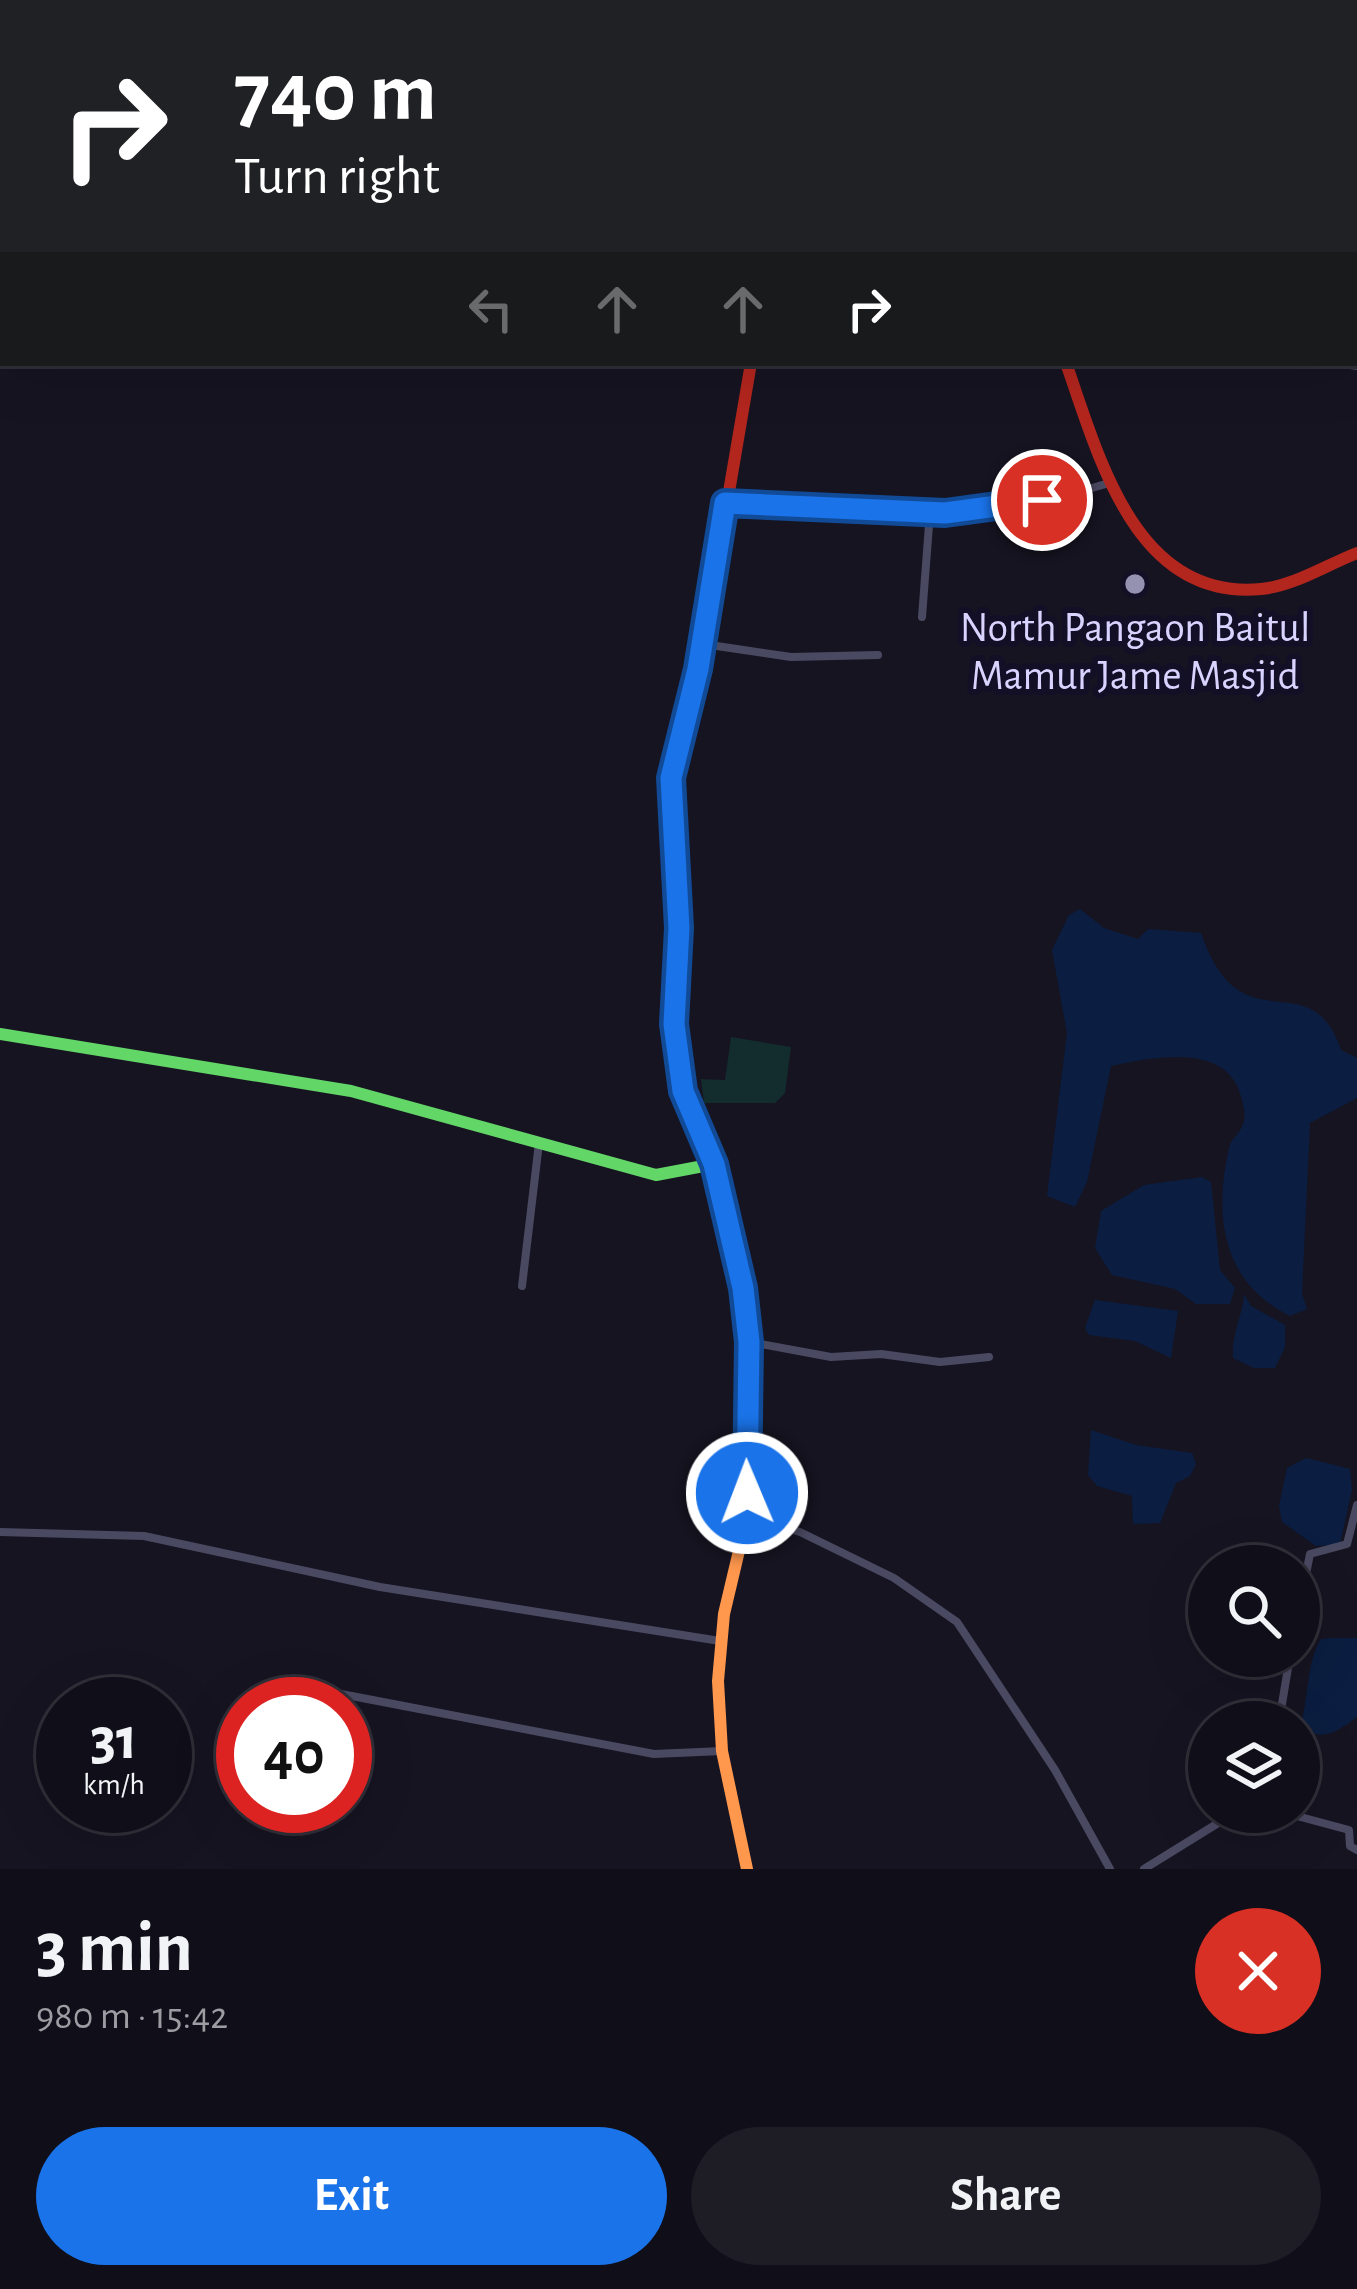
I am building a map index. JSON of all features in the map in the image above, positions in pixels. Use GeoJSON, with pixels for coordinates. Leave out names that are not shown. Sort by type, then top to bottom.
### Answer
{"type":"FeatureCollection","features":[{"type":"Feature","properties":{"kind":"main road"},"geometry":{"type":"LineString","coordinates":[[747,1869],[722,1751],[720,1641],[747,1517],[749,1342],[743,1288],[714,1164],[692,1119],[676,1057],[679,928],[670,795],[703,644],[750,366]]}},
{"type":"Feature","properties":{"kind":"main road"},"geometry":{"type":"LineString","coordinates":[[1067,366],[1109,483],[1142,544],[1172,572],[1205,589],[1277,591],[1357,557]]}},
{"type":"Feature","properties":{"kind":"main road"},"geometry":{"type":"LineString","coordinates":[[0,1034],[94,1053],[286,1078],[656,1174],[714,1164]]}},
{"type":"Feature","properties":{"kind":"street"},"geometry":{"type":"LineString","coordinates":[[725,503],[992,511],[1109,483]]}},
{"type":"Feature","properties":{"kind":"street"},"geometry":{"type":"LineString","coordinates":[[922,617],[930,512]]}},
{"type":"Feature","properties":{"kind":"street"},"geometry":{"type":"LineString","coordinates":[[703,644],[791,657],[878,655]]}},
{"type":"Feature","properties":{"kind":"street"},"geometry":{"type":"LineString","coordinates":[[522,1286],[539,1143]]}},
{"type":"Feature","properties":{"kind":"street"},"geometry":{"type":"LineString","coordinates":[[749,1342],[831,1357],[880,1354],[940,1362],[989,1357]]}},
{"type":"Feature","properties":{"kind":"street"},"geometry":{"type":"LineString","coordinates":[[1320,1551],[1347,1544],[1357,1505]]}},
{"type":"Feature","properties":{"kind":"street"},"geometry":{"type":"LineString","coordinates":[[747,1517],[800,1532],[894,1578],[956,1622],[1055,1770],[1111,1869]]}},
{"type":"Feature","properties":{"kind":"street"},"geometry":{"type":"LineString","coordinates":[[0,1532],[144,1536],[380,1586],[720,1641]]}},
{"type":"Feature","properties":{"kind":"street"},"geometry":{"type":"LineString","coordinates":[[372,1700],[654,1754],[722,1751]]}},
{"type":"Feature","properties":{"kind":"street"},"geometry":{"type":"LineString","coordinates":[[1320,1822],[1349,1830],[1350,1846],[1357,1850]]}},
{"type":"Feature","properties":{"kind":"street"},"geometry":{"type":"LineString","coordinates":[[1144,1869],[1202,1833]]}},
{"type":"Feature","properties":{"kind":"green space"},"geometry":{"type":"Polygon","coordinates":[[[731,1037],[791,1047],[785,1093],[775,1103],[704,1103],[701,1079],[725,1080],[731,1037]]]}},
{"type":"Feature","properties":{"kind":"water"},"geometry":{"type":"Polygon","coordinates":[[[1080,909],[1104,928],[1138,939],[1148,929],[1201,933],[1217,968],[1235,988],[1255,998],[1312,1010],[1328,1023],[1341,1050],[1357,1058],[1357,1098],[1310,1123],[1302,1293],[1307,1309],[1290,1316],[1267,1302],[1250,1286],[1228,1246],[1224,1174],[1244,1111],[1238,1088],[1215,1064],[1182,1057],[1111,1066],[1087,1182],[1075,1207],[1047,1196],[1067,1033],[1052,950],[1069,915],[1080,909]]]}},
{"type":"Feature","properties":{"kind":"water"},"geometry":{"type":"Polygon","coordinates":[[[1202,1177],[1211,1182],[1220,1270],[1235,1288],[1230,1304],[1196,1304],[1175,1289],[1112,1275],[1095,1248],[1101,1211],[1144,1185],[1202,1177]]]}},
{"type":"Feature","properties":{"kind":"water"},"geometry":{"type":"Polygon","coordinates":[[[1244,1294],[1251,1306],[1285,1325],[1285,1347],[1275,1368],[1254,1368],[1233,1358],[1244,1294]]]}},
{"type":"Feature","properties":{"kind":"water"},"geometry":{"type":"Polygon","coordinates":[[[1095,1300],[1178,1311],[1171,1358],[1135,1341],[1089,1335],[1085,1328],[1095,1300]]]}},
{"type":"Feature","properties":{"kind":"water"},"geometry":{"type":"Polygon","coordinates":[[[1091,1430],[1136,1445],[1192,1453],[1196,1464],[1190,1476],[1176,1483],[1160,1523],[1133,1524],[1132,1496],[1097,1486],[1088,1475],[1091,1430]]]}},
{"type":"Feature","properties":{"kind":"water"},"geometry":{"type":"Polygon","coordinates":[[[1306,1458],[1350,1469],[1352,1490],[1340,1544],[1315,1545],[1282,1522],[1279,1506],[1287,1468],[1306,1458]]]}},
{"type":"Feature","properties":{"kind":"water"},"geometry":{"type":"Polygon","coordinates":[[[1357,1638],[1357,1717],[1323,1735],[1320,1701],[1306,1701],[1309,1677],[1320,1677],[1321,1639],[1357,1638]]]}},
{"type":"Feature","properties":{"kind":"traffic: fast"},"geometry":{"type":"LineString","coordinates":[[0,1034],[351,1091],[656,1175],[714,1164]]}},
{"type":"Feature","properties":{"kind":"traffic: slow"},"geometry":{"type":"LineString","coordinates":[[688,1102],[714,1164],[750,1342],[747,1517],[724,1614],[718,1681],[722,1751],[747,1869]]}},
{"type":"Feature","properties":{"kind":"traffic: jam"},"geometry":{"type":"LineString","coordinates":[[688,1102],[676,1056],[679,928],[670,795],[703,644],[750,366]]}},
{"type":"Feature","properties":{"kind":"traffic: jam"},"geometry":{"type":"LineString","coordinates":[[1067,366],[1109,479],[1129,516],[1153,548],[1182,572],[1218,587],[1261,589],[1298,579],[1357,553]]}},
{"type":"Feature","properties":{"kind":"place","name":"North Pangaon Baitul Mamur Jame Masjid"},"geometry":{"type":"Point","coordinates":[1135,584]}},
{"type":"Feature","properties":{"kind":"route"},"geometry":{"type":"LineString","coordinates":[[747,1493],[749,1342],[743,1288],[714,1164],[683,1091],[674,1024],[679,928],[671,778],[698,669],[725,503],[945,513],[992,511],[1042,500]]}}]}
